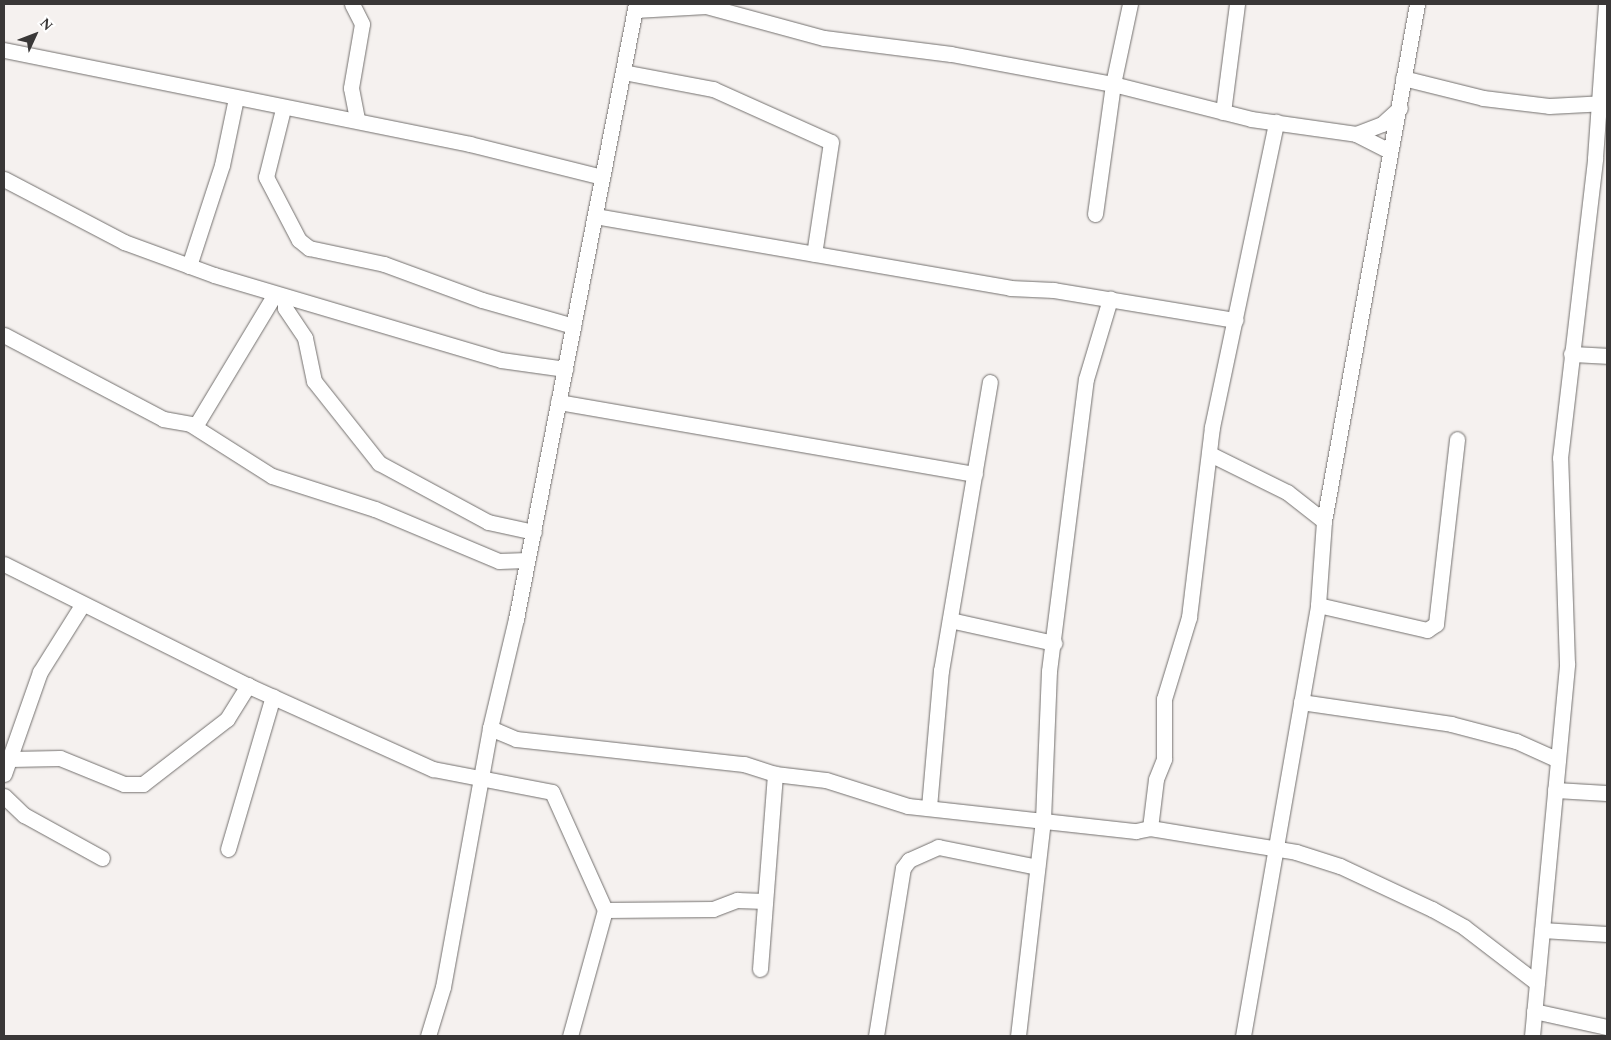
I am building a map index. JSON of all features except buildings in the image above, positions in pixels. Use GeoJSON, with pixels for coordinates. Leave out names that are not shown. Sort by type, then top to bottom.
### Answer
{"type":"FeatureCollection","features":[{"type":"Feature","properties":{"kind":"street"},"geometry":{"type":"LineString","coordinates":[[352,4],[362,24],[351,88],[356,120]]}},
{"type":"Feature","properties":{"kind":"street"},"geometry":{"type":"LineString","coordinates":[[1095,214],[1113,84],[1130,4]]}},
{"type":"Feature","properties":{"kind":"street"},"geometry":{"type":"LineString","coordinates":[[1223,112],[1237,4]]}},
{"type":"Feature","properties":{"kind":"street"},"geometry":{"type":"LineString","coordinates":[[1243,1036],[1318,605],[1324,521],[1380,229],[1389,151],[1400,108],[1403,78],[1417,4]]}},
{"type":"Feature","properties":{"kind":"street"},"geometry":{"type":"LineString","coordinates":[[1532,1036],[1567,664],[1560,458],[1602,102],[1606,4]]}},
{"type":"Feature","properties":{"kind":"street"},"geometry":{"type":"LineString","coordinates":[[428,1036],[443,987],[483,776],[490,728],[534,532],[572,326],[636,7],[706,6],[824,38],[951,54],[1113,84],[1223,112],[1356,134],[1389,151]]}},
{"type":"Feature","properties":{"kind":"street"},"geometry":{"type":"LineString","coordinates":[[4,50],[283,109],[356,120],[602,177]]}},
{"type":"Feature","properties":{"kind":"street"},"geometry":{"type":"LineString","coordinates":[[623,72],[713,89],[832,142],[814,254]]}},
{"type":"Feature","properties":{"kind":"street"},"geometry":{"type":"LineString","coordinates":[[1403,78],[1493,99],[1550,106],[1602,102]]}},
{"type":"Feature","properties":{"kind":"street"},"geometry":{"type":"LineString","coordinates":[[189,266],[222,165],[236,98]]}},
{"type":"Feature","properties":{"kind":"street"},"geometry":{"type":"LineString","coordinates":[[1356,134],[1382,124],[1400,108]]}},
{"type":"Feature","properties":{"kind":"street"},"geometry":{"type":"LineString","coordinates":[[283,109],[266,177],[299,240],[309,248],[346,252],[482,300],[572,326]]}},
{"type":"Feature","properties":{"kind":"street"},"geometry":{"type":"LineString","coordinates":[[1150,828],[1156,779],[1164,759],[1164,700],[1189,617],[1212,455],[1212,427],[1236,320],[1276,122]]}},
{"type":"Feature","properties":{"kind":"street"},"geometry":{"type":"LineString","coordinates":[[4,179],[124,242],[189,266],[280,295],[501,360],[565,369]]}},
{"type":"Feature","properties":{"kind":"street"},"geometry":{"type":"LineString","coordinates":[[595,216],[1010,288],[1110,299],[1236,320]]}},
{"type":"Feature","properties":{"kind":"street"},"geometry":{"type":"LineString","coordinates":[[4,335],[163,420],[196,425],[205,414],[280,295]]}},
{"type":"Feature","properties":{"kind":"street"},"geometry":{"type":"LineString","coordinates":[[280,295],[284,308],[305,338],[314,380],[379,463],[488,522],[534,532]]}},
{"type":"Feature","properties":{"kind":"street"},"geometry":{"type":"LineString","coordinates":[[1018,1036],[1043,820],[1054,643],[1086,379],[1110,299]]}},
{"type":"Feature","properties":{"kind":"street"},"geometry":{"type":"LineString","coordinates":[[1571,354],[1607,356]]}},
{"type":"Feature","properties":{"kind":"street"},"geometry":{"type":"LineString","coordinates":[[929,807],[933,729],[990,382]]}},
{"type":"Feature","properties":{"kind":"street"},"geometry":{"type":"LineString","coordinates":[[558,402],[975,474]]}},
{"type":"Feature","properties":{"kind":"street"},"geometry":{"type":"LineString","coordinates":[[190,424],[272,476],[375,509],[498,561],[527,560]]}},
{"type":"Feature","properties":{"kind":"street"},"geometry":{"type":"LineString","coordinates":[[1318,605],[1427,630],[1436,624],[1457,439]]}},
{"type":"Feature","properties":{"kind":"street"},"geometry":{"type":"LineString","coordinates":[[1212,455],[1287,492],[1324,521]]}},
{"type":"Feature","properties":{"kind":"street"},"geometry":{"type":"LineString","coordinates":[[4,564],[248,686],[433,769],[459,778],[483,776],[552,792],[606,910],[570,1036]]}},
{"type":"Feature","properties":{"kind":"street"},"geometry":{"type":"LineString","coordinates":[[4,774],[40,672],[82,604]]}},
{"type":"Feature","properties":{"kind":"street"},"geometry":{"type":"LineString","coordinates":[[950,620],[1054,643]]}},
{"type":"Feature","properties":{"kind":"street"},"geometry":{"type":"LineString","coordinates":[[10,759],[60,758],[124,784],[143,784],[227,719],[248,686]]}},
{"type":"Feature","properties":{"kind":"street"},"geometry":{"type":"LineString","coordinates":[[228,849],[273,696]]}},
{"type":"Feature","properties":{"kind":"street"},"geometry":{"type":"LineString","coordinates":[[1301,702],[1451,724],[1516,742],[1558,760]]}},
{"type":"Feature","properties":{"kind":"street"},"geometry":{"type":"LineString","coordinates":[[490,728],[516,739],[730,761],[776,774],[826,780],[887,801],[1136,831],[1150,828],[1320,858],[1432,909],[1464,928],[1537,983]]}},
{"type":"Feature","properties":{"kind":"street"},"geometry":{"type":"LineString","coordinates":[[760,969],[776,774]]}},
{"type":"Feature","properties":{"kind":"street"},"geometry":{"type":"LineString","coordinates":[[1555,790],[1607,793]]}},
{"type":"Feature","properties":{"kind":"street"},"geometry":{"type":"LineString","coordinates":[[4,796],[24,815],[102,858]]}},
{"type":"Feature","properties":{"kind":"street"},"geometry":{"type":"LineString","coordinates":[[876,1036],[903,868],[909,860],[938,847],[1037,868]]}},
{"type":"Feature","properties":{"kind":"street"},"geometry":{"type":"LineString","coordinates":[[606,910],[713,909],[737,900],[765,901]]}},
{"type":"Feature","properties":{"kind":"street"},"geometry":{"type":"LineString","coordinates":[[1542,930],[1607,934]]}},
{"type":"Feature","properties":{"kind":"street"},"geometry":{"type":"LineString","coordinates":[[1534,1011],[1607,1027]]}}]}
